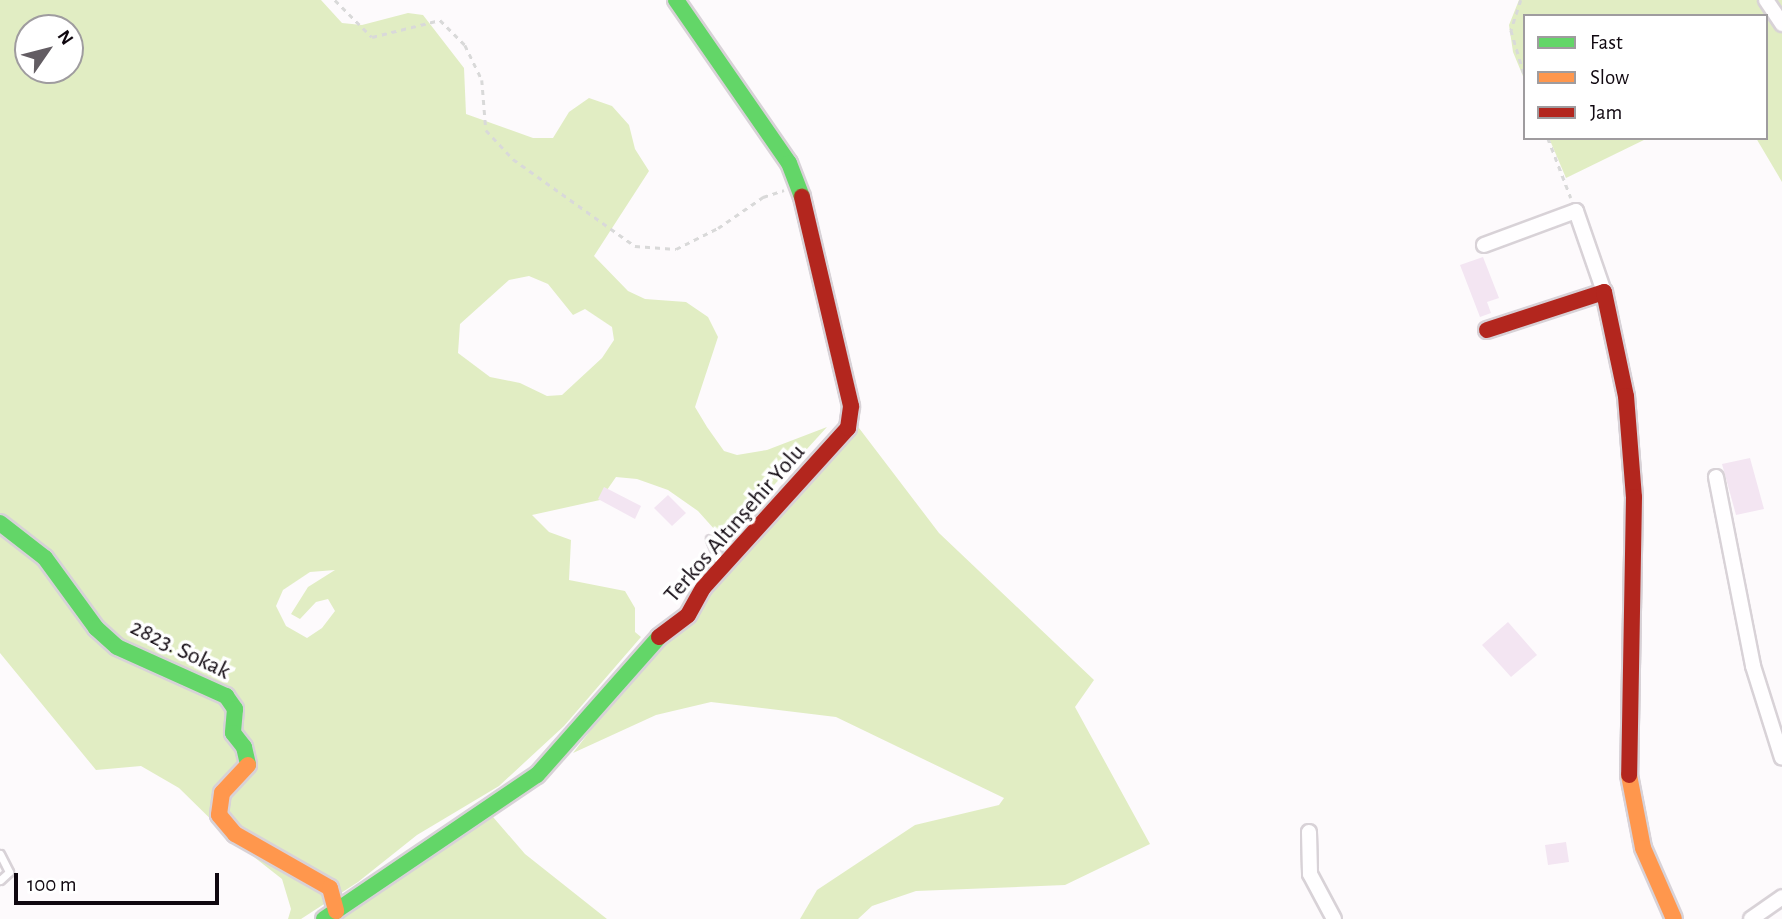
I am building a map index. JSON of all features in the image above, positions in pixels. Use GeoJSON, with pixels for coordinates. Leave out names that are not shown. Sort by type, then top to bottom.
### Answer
{"type":"FeatureCollection","features":[{"type":"Feature","properties":{"kind":"street","name":"Terkos Altınşehir Yolu"},"geometry":{"type":"LineString","coordinates":[[330,915],[537,775],[664,632],[688,615],[703,588],[848,428],[850,406],[799,186],[789,163],[676,0]]}},
{"type":"Feature","properties":{"kind":"street"},"geometry":{"type":"LineString","coordinates":[[1766,0],[1782,24]]}},
{"type":"Feature","properties":{"kind":"street"},"geometry":{"type":"LineString","coordinates":[[1484,245],[1576,211],[1604,292],[1626,396],[1634,497],[1629,774],[1643,848],[1674,919]]}},
{"type":"Feature","properties":{"kind":"street"},"geometry":{"type":"LineString","coordinates":[[1487,330],[1604,292]]}},
{"type":"Feature","properties":{"kind":"street"},"geometry":{"type":"LineString","coordinates":[[1716,477],[1754,666],[1782,758]]}},
{"type":"Feature","properties":{"kind":"street","name":"2823. Sokak"},"geometry":{"type":"LineString","coordinates":[[0,523],[45,558],[96,628],[117,647],[226,696],[235,709],[233,733],[244,747],[248,765],[222,793],[219,815],[235,834],[330,888],[330,915]]}},
{"type":"Feature","properties":{"kind":"street"},"geometry":{"type":"LineString","coordinates":[[1309,832],[1310,874],[1334,919]]}},
{"type":"Feature","properties":{"kind":"street"},"geometry":{"type":"LineString","coordinates":[[1751,919],[1782,897]]}},
{"type":"Feature","properties":{"kind":"lane"},"geometry":{"type":"LineString","coordinates":[[710,539],[722,568]]}},
{"type":"Feature","properties":{"kind":"lane"},"geometry":{"type":"LineString","coordinates":[[0,854],[9,872],[0,880]]}},
{"type":"Feature","properties":{"kind":"path"},"geometry":{"type":"LineString","coordinates":[[335,0],[372,37],[440,20],[465,46],[482,80],[486,130],[513,159],[635,246],[676,249],[718,228],[763,197],[799,186]]}},
{"type":"Feature","properties":{"kind":"path"},"geometry":{"type":"LineString","coordinates":[[1521,0],[1511,30],[1523,71]]}},
{"type":"Feature","properties":{"kind":"path"},"geometry":{"type":"LineString","coordinates":[[1549,140],[1576,211]]}},
{"type":"Feature","properties":{"kind":"green space"},"geometry":{"type":"Polygon","coordinates":[[[0,0],[321,0],[342,23],[362,25],[408,13],[423,15],[464,68],[466,114],[533,138],[553,138],[569,112],[589,98],[612,106],[629,125],[635,149],[649,171],[594,256],[628,291],[645,299],[686,302],[708,317],[718,337],[695,407],[707,427],[724,451],[737,455],[767,450],[827,427],[724,540],[698,511],[668,490],[637,479],[616,477],[600,500],[532,515],[549,532],[571,540],[569,580],[625,591],[635,608],[635,632],[641,637],[564,726],[499,786],[417,835],[358,882],[301,919],[288,919],[291,909],[282,879],[231,839],[179,788],[141,766],[96,770],[0,653],[0,0]],[[529,276],[509,280],[460,324],[458,353],[490,377],[520,383],[547,396],[562,395],[602,358],[614,340],[612,327],[585,309],[573,315],[548,284],[529,276]],[[335,570],[310,572],[283,590],[276,606],[286,626],[307,638],[322,628],[335,611],[328,599],[316,602],[300,619],[291,614],[308,587],[335,570]]]}},
{"type":"Feature","properties":{"kind":"green space"},"geometry":{"type":"Polygon","coordinates":[[[1519,0],[1782,0],[1782,182],[1757,140],[1768,140],[1768,14],[1523,14],[1523,76],[1513,52],[1509,25],[1519,0]]]}},
{"type":"Feature","properties":{"kind":"green space"},"geometry":{"type":"Polygon","coordinates":[[[1550,140],[1644,140],[1566,178],[1550,140]]]}},
{"type":"Feature","properties":{"kind":"green space"},"geometry":{"type":"Polygon","coordinates":[[[846,411],[939,533],[1094,680],[1075,707],[1150,844],[1065,885],[916,891],[872,906],[858,919],[800,919],[817,890],[915,825],[999,805],[1004,798],[836,717],[711,702],[656,715],[573,753],[644,661],[689,621],[815,468],[846,411]]]}},
{"type":"Feature","properties":{"kind":"green space"},"geometry":{"type":"Polygon","coordinates":[[[493,817],[525,854],[607,919],[328,919],[493,817]]]}},
{"type":"Feature","properties":{"kind":"building"},"geometry":{"type":"Polygon","coordinates":[[[1483,257],[1499,298],[1487,302],[1491,313],[1480,317],[1460,265],[1483,257]]]}},
{"type":"Feature","properties":{"kind":"building"},"geometry":{"type":"Polygon","coordinates":[[[1750,458],[1764,509],[1736,515],[1722,464],[1750,458]]]}},
{"type":"Feature","properties":{"kind":"building"},"geometry":{"type":"Polygon","coordinates":[[[604,487],[641,506],[635,519],[598,499],[604,487]]]}},
{"type":"Feature","properties":{"kind":"building"},"geometry":{"type":"Polygon","coordinates":[[[668,495],[686,513],[672,526],[654,508],[668,495]]]}},
{"type":"Feature","properties":{"kind":"building"},"geometry":{"type":"Polygon","coordinates":[[[1508,622],[1537,655],[1511,677],[1482,645],[1508,622]]]}},
{"type":"Feature","properties":{"kind":"building"},"geometry":{"type":"Polygon","coordinates":[[[1566,842],[1569,862],[1548,865],[1545,845],[1566,842]]]}},
{"type":"Feature","properties":{"kind":"traffic: fast"},"geometry":{"type":"LineString","coordinates":[[676,0],[789,163],[802,197]]}},
{"type":"Feature","properties":{"kind":"traffic: fast"},"geometry":{"type":"LineString","coordinates":[[0,523],[45,558],[96,628],[117,647],[226,696],[235,709],[233,733],[244,747],[248,765]]}},
{"type":"Feature","properties":{"kind":"traffic: fast"},"geometry":{"type":"LineString","coordinates":[[324,919],[537,775],[659,637]]}},
{"type":"Feature","properties":{"kind":"traffic: slow"},"geometry":{"type":"LineString","coordinates":[[248,765],[222,793],[219,815],[235,834],[330,888],[336,911]]}},
{"type":"Feature","properties":{"kind":"traffic: slow"},"geometry":{"type":"LineString","coordinates":[[1629,775],[1643,848],[1674,919]]}},
{"type":"Feature","properties":{"kind":"traffic: jam"},"geometry":{"type":"LineString","coordinates":[[659,637],[688,615],[703,588],[848,428],[851,406],[802,197]]}},
{"type":"Feature","properties":{"kind":"traffic: jam"},"geometry":{"type":"LineString","coordinates":[[1487,330],[1604,292],[1626,396],[1634,497],[1629,775]]}}]}
